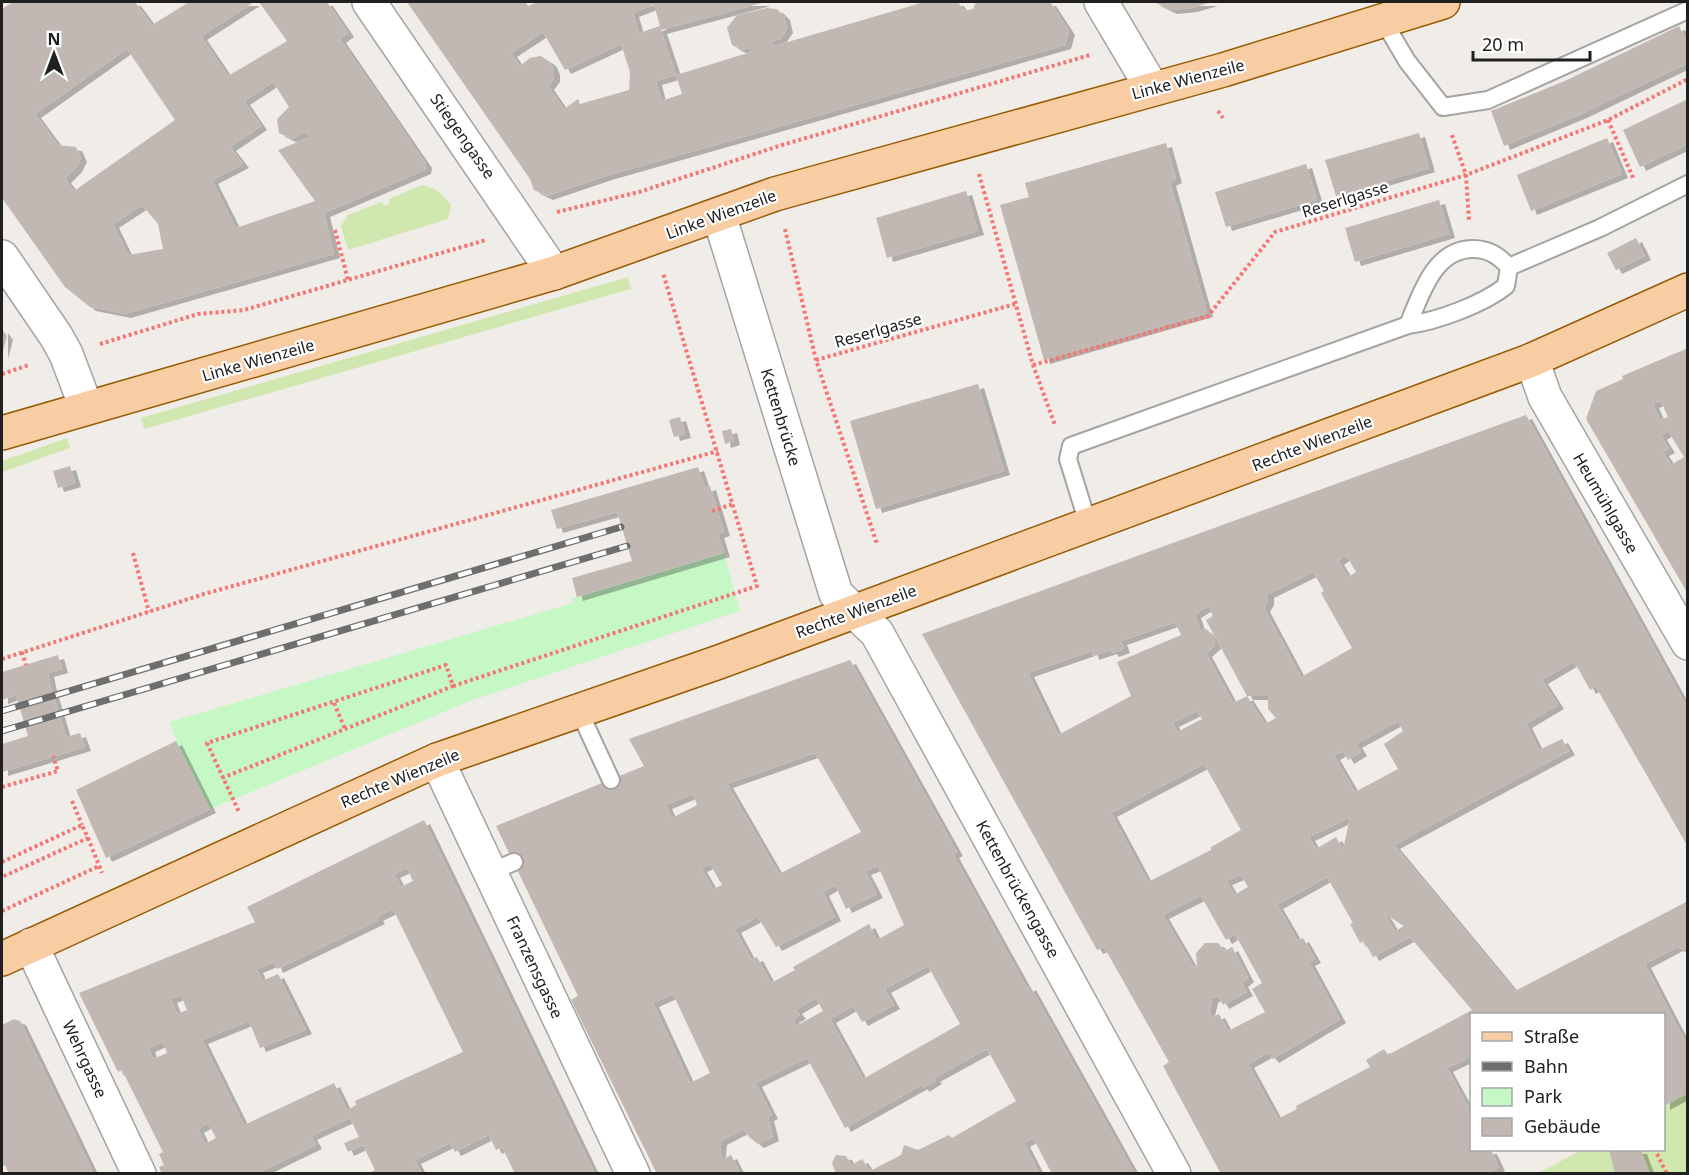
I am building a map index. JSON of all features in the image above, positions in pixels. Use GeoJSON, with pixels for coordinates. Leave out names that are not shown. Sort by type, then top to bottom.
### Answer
{"type":"FeatureCollection","features":[{"type":"Feature","properties":{"kind":"main road","name":"Linke Wienzeile"},"geometry":{"type":"LineString","coordinates":[[2,433],[554,273],[775,194],[1384,22],[1443,2]]}},
{"type":"Feature","properties":{"kind":"main road","name":"Rechte Wienzeile"},"geometry":{"type":"LineString","coordinates":[[2,959],[437,760],[1089,527],[1532,360],[1688,290]]}},
{"type":"Feature","properties":{"kind":"street","name":"Stiegengasse"},"geometry":{"type":"LineString","coordinates":[[369,2],[523,224],[554,273]]}},
{"type":"Feature","properties":{"kind":"street"},"geometry":{"type":"LineString","coordinates":[[1101,2],[1152,88]]}},
{"type":"Feature","properties":{"kind":"street","name":"Kettenbrücke"},"geometry":{"type":"LineString","coordinates":[[719,214],[831,582],[836,594],[853,612]]}},
{"type":"Feature","properties":{"kind":"street"},"geometry":{"type":"LineString","coordinates":[[2,257],[66,354],[86,407]]}},
{"type":"Feature","properties":{"kind":"street","name":"Heumühlgasse"},"geometry":{"type":"LineString","coordinates":[[1532,360],[1545,397],[1688,643]]}},
{"type":"Feature","properties":{"kind":"street","name":"Kettenbrückengasse"},"geometry":{"type":"LineString","coordinates":[[853,612],[877,633],[884,644],[1174,1173]]}},
{"type":"Feature","properties":{"kind":"street","name":"Franzensgasse"},"geometry":{"type":"LineString","coordinates":[[437,760],[502,867],[633,1173]]}},
{"type":"Feature","properties":{"kind":"street","name":"Wehrgasse"},"geometry":{"type":"LineString","coordinates":[[31,945],[139,1173]]}},
{"type":"Feature","properties":{"kind":"lane"},"geometry":{"type":"LineString","coordinates":[[1384,22],[1407,61],[1443,107],[1488,100],[1688,10]]}},
{"type":"Feature","properties":{"kind":"lane"},"geometry":{"type":"LineString","coordinates":[[1509,267],[1600,228],[1688,184]]}},
{"type":"Feature","properties":{"kind":"lane"},"geometry":{"type":"LineString","coordinates":[[1408,325],[1443,257],[1461,249],[1482,249],[1499,256],[1509,267]]}},
{"type":"Feature","properties":{"kind":"lane"},"geometry":{"type":"LineString","coordinates":[[1089,527],[1068,459],[1071,446],[1092,436],[1408,325],[1424,323],[1494,295],[1506,286],[1509,267]]}},
{"type":"Feature","properties":{"kind":"lane"},"geometry":{"type":"LineString","coordinates":[[579,711],[610,780]]}},
{"type":"Feature","properties":{"kind":"path"},"geometry":{"type":"LineString","coordinates":[[2,374],[198,314],[244,310],[348,280],[503,235],[539,216],[639,192],[764,150],[1105,50],[1128,48]]}},
{"type":"Feature","properties":{"kind":"path","name":"Reserlgasse"},"geometry":{"type":"LineString","coordinates":[[1033,365],[1208,316],[1275,232],[1466,175],[1608,120],[1688,79]]}},
{"type":"Feature","properties":{"kind":"path"},"geometry":{"type":"LineString","coordinates":[[1443,107],[1466,175],[1472,249]]}},
{"type":"Feature","properties":{"kind":"path"},"geometry":{"type":"LineString","coordinates":[[1608,120],[1630,170]]}},
{"type":"Feature","properties":{"kind":"path"},"geometry":{"type":"LineString","coordinates":[[764,150],[816,360],[877,544]]}},
{"type":"Feature","properties":{"kind":"path"},"geometry":{"type":"LineString","coordinates":[[222,778],[453,686],[757,586],[639,192]]}},
{"type":"Feature","properties":{"kind":"path"},"geometry":{"type":"LineString","coordinates":[[990,214],[1033,365],[1068,459]]}},
{"type":"Feature","properties":{"kind":"path"},"geometry":{"type":"LineString","coordinates":[[335,230],[348,280]]}},
{"type":"Feature","properties":{"kind":"path","name":"Reserlgasse"},"geometry":{"type":"LineString","coordinates":[[816,360],[1015,304]]}},
{"type":"Feature","properties":{"kind":"path"},"geometry":{"type":"LineString","coordinates":[[2,659],[148,612],[718,451]]}},
{"type":"Feature","properties":{"kind":"path"},"geometry":{"type":"LineString","coordinates":[[712,511],[733,504]]}},
{"type":"Feature","properties":{"kind":"path"},"geometry":{"type":"LineString","coordinates":[[133,554],[148,612]]}},
{"type":"Feature","properties":{"kind":"path"},"geometry":{"type":"LineString","coordinates":[[22,652],[26,665]]}},
{"type":"Feature","properties":{"kind":"path"},"geometry":{"type":"LineString","coordinates":[[254,842],[207,743],[446,665],[453,686]]}},
{"type":"Feature","properties":{"kind":"path"},"geometry":{"type":"LineString","coordinates":[[334,703],[345,729]]}},
{"type":"Feature","properties":{"kind":"path"},"geometry":{"type":"LineString","coordinates":[[2,787],[58,771],[53,756]]}},
{"type":"Feature","properties":{"kind":"path"},"geometry":{"type":"LineString","coordinates":[[2,910],[99,866],[72,801]]}},
{"type":"Feature","properties":{"kind":"path"},"geometry":{"type":"LineString","coordinates":[[2,862],[82,825]]}},
{"type":"Feature","properties":{"kind":"path"},"geometry":{"type":"LineString","coordinates":[[2,877],[88,838]]}},
{"type":"Feature","properties":{"kind":"path"},"geometry":{"type":"LineString","coordinates":[[1657,1154],[1667,1173]]}},
{"type":"Feature","properties":{"kind":"green space"},"geometry":{"type":"Polygon","coordinates":[[[422,185],[437,190],[451,205],[448,219],[348,250],[341,226],[348,215],[381,202],[385,206],[389,205],[389,199],[422,185]]]}},
{"type":"Feature","properties":{"kind":"green space"},"geometry":{"type":"Polygon","coordinates":[[[628,277],[631,289],[144,429],[141,418],[628,277]]]}},
{"type":"Feature","properties":{"kind":"green space"},"geometry":{"type":"Polygon","coordinates":[[[67,438],[70,448],[2,472],[2,461],[67,438]]]}},
{"type":"Feature","properties":{"kind":"green space"},"geometry":{"type":"Polygon","coordinates":[[[724,553],[740,611],[470,701],[210,809],[176,741],[170,722],[573,603],[572,599],[577,597],[724,553]]]}},
{"type":"Feature","properties":{"kind":"green space"},"geometry":{"type":"Polygon","coordinates":[[[1687,1093],[1687,1173],[1536,1174],[1580,1151],[1665,1151],[1665,1105],[1687,1093]]]}},
{"type":"Feature","properties":{"kind":"building"},"geometry":{"type":"Polygon","coordinates":[[[13,2],[135,2],[152,25],[189,2],[254,2],[201,36],[228,76],[287,41],[259,2],[327,2],[348,33],[340,39],[426,164],[425,170],[324,213],[334,254],[125,314],[90,307],[65,287],[2,198],[2,9],[13,2]],[[127,49],[35,114],[58,145],[76,147],[81,158],[76,168],[65,179],[74,191],[175,120],[127,49]],[[273,82],[244,101],[261,126],[230,147],[243,164],[212,180],[236,228],[315,201],[278,150],[310,137],[306,132],[292,139],[279,133],[277,119],[289,107],[273,82]],[[142,205],[113,224],[128,255],[163,249],[158,224],[142,205]]]}},
{"type":"Feature","properties":{"kind":"building"},"geometry":{"type":"Polygon","coordinates":[[[407,2],[525,2],[528,6],[538,2],[765,2],[661,30],[676,75],[751,52],[750,48],[742,50],[732,45],[727,28],[737,15],[767,8],[777,9],[784,16],[787,29],[780,39],[772,41],[774,46],[921,3],[917,2],[958,2],[964,11],[973,9],[976,2],[1050,2],[1069,31],[1065,45],[606,176],[547,196],[534,190],[530,179],[407,2]],[[654,5],[633,13],[639,33],[660,26],[654,5]],[[543,32],[511,53],[520,66],[530,58],[541,56],[550,62],[554,78],[548,86],[564,109],[578,99],[580,104],[629,90],[630,72],[621,44],[565,70],[543,32]],[[676,75],[656,81],[661,101],[682,94],[676,75]]]}},
{"type":"Feature","properties":{"kind":"building"},"geometry":{"type":"Polygon","coordinates":[[[1154,2],[1212,2],[1191,8],[1171,10],[1154,2]]]}},
{"type":"Feature","properties":{"kind":"building"},"geometry":{"type":"Polygon","coordinates":[[[1679,26],[1688,44],[1688,63],[1581,114],[1504,146],[1491,111],[1567,80],[1679,26]]]}},
{"type":"Feature","properties":{"kind":"building"},"geometry":{"type":"Polygon","coordinates":[[[1688,99],[1688,144],[1640,167],[1623,130],[1688,99]]]}},
{"type":"Feature","properties":{"kind":"building"},"geometry":{"type":"Polygon","coordinates":[[[1419,133],[1429,168],[1336,196],[1325,160],[1419,133]]]}},
{"type":"Feature","properties":{"kind":"building"},"geometry":{"type":"Polygon","coordinates":[[[1607,138],[1622,174],[1531,211],[1517,175],[1607,138]]]}},
{"type":"Feature","properties":{"kind":"building"},"geometry":{"type":"Polygon","coordinates":[[[1166,143],[1176,179],[1170,182],[1207,313],[1044,360],[1000,205],[1029,197],[1025,183],[1166,143]]]}},
{"type":"Feature","properties":{"kind":"building"},"geometry":{"type":"Polygon","coordinates":[[[1306,164],[1317,200],[1226,227],[1215,192],[1306,164]]]}},
{"type":"Feature","properties":{"kind":"building"},"geometry":{"type":"Polygon","coordinates":[[[966,191],[978,231],[887,258],[876,218],[966,191]]]}},
{"type":"Feature","properties":{"kind":"building"},"geometry":{"type":"Polygon","coordinates":[[[1439,200],[1449,234],[1355,262],[1345,228],[1439,200]]]}},
{"type":"Feature","properties":{"kind":"building"},"geometry":{"type":"Polygon","coordinates":[[[1636,238],[1645,256],[1616,270],[1607,253],[1636,238]]]}},
{"type":"Feature","properties":{"kind":"building"},"geometry":{"type":"Polygon","coordinates":[[[2,329],[7,336],[2,355],[2,329]]]}},
{"type":"Feature","properties":{"kind":"building"},"geometry":{"type":"Polygon","coordinates":[[[1688,348],[1688,594],[1586,419],[1596,391],[1623,379],[1622,376],[1688,348]],[[1661,401],[1653,404],[1660,420],[1668,417],[1661,401]],[[1668,431],[1661,436],[1669,449],[1663,452],[1671,465],[1684,457],[1668,431]]]}},
{"type":"Feature","properties":{"kind":"building"},"geometry":{"type":"Polygon","coordinates":[[[978,384],[1004,471],[876,509],[850,421],[978,384]]]}},
{"type":"Feature","properties":{"kind":"building"},"geometry":{"type":"Polygon","coordinates":[[[1526,415],[1688,709],[1688,847],[1596,687],[1590,690],[1574,661],[1542,680],[1558,705],[1526,724],[1539,750],[1562,739],[1569,751],[1394,845],[1515,991],[1688,901],[1688,951],[1677,947],[1645,964],[1688,1047],[1688,1093],[1665,1105],[1665,1013],[1470,1013],[1470,1057],[1447,1068],[1470,1110],[1470,1151],[1491,1151],[1499,1167],[1487,1174],[1221,1174],[1163,1066],[1169,1062],[1104,947],[1097,950],[922,634],[1526,415]],[[1346,555],[1338,561],[1348,577],[1356,572],[1346,555]],[[1313,572],[1268,594],[1268,601],[1264,608],[1301,677],[1352,648],[1321,593],[1324,591],[1313,572]],[[1208,606],[1195,614],[1200,629],[1206,629],[1213,635],[1215,645],[1206,653],[1233,703],[1247,696],[1206,620],[1213,616],[1208,606]],[[1175,622],[1121,641],[1124,649],[1113,653],[1111,650],[1093,656],[1092,651],[1028,673],[1058,735],[1131,696],[1117,662],[1181,635],[1175,622]],[[1247,696],[1265,724],[1276,718],[1268,709],[1268,696],[1247,696]],[[1197,711],[1173,723],[1177,732],[1202,719],[1197,711]],[[1398,721],[1356,744],[1361,752],[1348,760],[1343,751],[1334,756],[1355,792],[1398,769],[1384,744],[1403,731],[1398,721]],[[1204,764],[1111,813],[1148,882],[1211,850],[1211,847],[1241,830],[1204,764]],[[1350,817],[1309,837],[1316,849],[1336,837],[1343,850],[1350,817]],[[1241,875],[1226,881],[1234,895],[1248,887],[1241,875]],[[1327,877],[1277,905],[1298,941],[1303,938],[1315,959],[1309,962],[1340,1019],[1273,1059],[1268,1053],[1248,1064],[1278,1119],[1297,1109],[1296,1106],[1370,1067],[1366,1060],[1384,1049],[1388,1055],[1472,1010],[1410,937],[1373,957],[1364,941],[1360,943],[1350,924],[1353,923],[1327,877]],[[1201,896],[1163,915],[1194,968],[1197,966],[1196,953],[1205,943],[1218,943],[1225,951],[1232,947],[1248,978],[1242,983],[1247,992],[1223,1005],[1218,996],[1212,999],[1209,1012],[1212,1017],[1219,1014],[1228,1031],[1265,1012],[1252,989],[1262,983],[1235,934],[1226,940],[1201,896]],[[1384,913],[1395,931],[1404,926],[1384,913]]]}},
{"type":"Feature","properties":{"kind":"building"},"geometry":{"type":"Polygon","coordinates":[[[680,417],[685,434],[674,437],[669,420],[680,417]]]}},
{"type":"Feature","properties":{"kind":"building"},"geometry":{"type":"Polygon","coordinates":[[[731,429],[734,441],[725,444],[722,431],[731,429]]]}},
{"type":"Feature","properties":{"kind":"building"},"geometry":{"type":"Polygon","coordinates":[[[70,466],[75,483],[58,488],[53,471],[70,466]]]}},
{"type":"Feature","properties":{"kind":"building"},"geometry":{"type":"Polygon","coordinates":[[[698,467],[705,488],[710,486],[724,532],[718,534],[724,553],[577,597],[572,578],[632,561],[617,512],[557,529],[551,510],[698,467]]]}},
{"type":"Feature","properties":{"kind":"building"},"geometry":{"type":"Polygon","coordinates":[[[58,655],[62,669],[48,673],[51,687],[66,737],[80,733],[85,747],[2,772],[2,744],[28,736],[16,695],[2,700],[2,672],[58,655]]]}},
{"type":"Feature","properties":{"kind":"building"},"geometry":{"type":"Polygon","coordinates":[[[850,660],[957,852],[953,854],[1027,988],[1030,986],[1135,1174],[1052,1174],[1033,1138],[1024,1143],[1039,1172],[1036,1174],[836,1174],[832,1163],[836,1155],[846,1156],[851,1165],[862,1159],[870,1171],[901,1155],[904,1145],[918,1150],[949,1135],[952,1138],[1016,1101],[987,1049],[934,1078],[936,1080],[923,1088],[922,1085],[845,1128],[807,1058],[756,1083],[772,1115],[768,1117],[773,1137],[758,1144],[749,1137],[744,1129],[721,1141],[720,1153],[723,1159],[731,1155],[739,1171],[733,1174],[657,1174],[571,1000],[578,996],[496,826],[644,766],[629,739],[850,660]],[[815,753],[727,784],[779,874],[861,832],[815,753]],[[693,794],[666,805],[672,818],[697,805],[693,794]],[[710,864],[701,868],[713,889],[722,885],[710,864]],[[878,866],[865,871],[877,894],[846,909],[835,885],[823,892],[835,917],[776,947],[758,917],[735,929],[751,959],[757,957],[771,983],[795,970],[793,967],[869,924],[877,940],[904,925],[878,866]],[[928,966],[885,989],[894,1005],[862,1022],[853,1006],[830,1019],[863,1079],[960,1024],[928,966]],[[673,994],[653,1003],[690,1083],[710,1073],[673,994]],[[816,998],[796,1010],[800,1015],[793,1019],[796,1026],[823,1011],[816,998]]]}},
{"type":"Feature","properties":{"kind":"building"},"geometry":{"type":"Polygon","coordinates":[[[176,741],[210,809],[106,858],[76,790],[176,741]]]}},
{"type":"Feature","properties":{"kind":"building"},"geometry":{"type":"Polygon","coordinates":[[[424,820],[595,1174],[515,1174],[502,1147],[496,1150],[489,1135],[455,1152],[450,1143],[415,1160],[422,1174],[367,1174],[375,1170],[363,1145],[348,1152],[344,1143],[359,1137],[350,1118],[311,1136],[316,1145],[256,1174],[162,1174],[159,1167],[164,1165],[159,1154],[163,1152],[122,1070],[118,1072],[79,993],[255,922],[247,907],[424,820]],[[407,868],[394,874],[401,887],[413,881],[407,868]],[[393,909],[377,917],[379,920],[277,969],[274,962],[257,969],[262,981],[278,974],[306,1030],[260,1048],[249,1021],[202,1040],[244,1125],[334,1083],[347,1110],[356,1105],[355,1101],[463,1052],[393,909]],[[181,995],[171,999],[177,1014],[187,1010],[181,995]],[[163,1042],[149,1048],[153,1059],[167,1053],[163,1042]],[[208,1123],[198,1129],[205,1144],[216,1138],[208,1123]]]}},
{"type":"Feature","properties":{"kind":"building"},"geometry":{"type":"Polygon","coordinates":[[[14,1019],[20,1021],[94,1174],[9,1174],[5,1165],[2,1167],[2,1025],[14,1019]]]}},
{"type":"Feature","properties":{"kind":"building"},"geometry":{"type":"Polygon","coordinates":[[[1609,1151],[1641,1151],[1650,1174],[1615,1174],[1609,1151]]]}},
{"type":"Feature","properties":{"kind":"railway"},"geometry":{"type":"LineString","coordinates":[[2,711],[621,527]]}},
{"type":"Feature","properties":{"kind":"railway"},"geometry":{"type":"LineString","coordinates":[[2,731],[627,546]]}}]}
